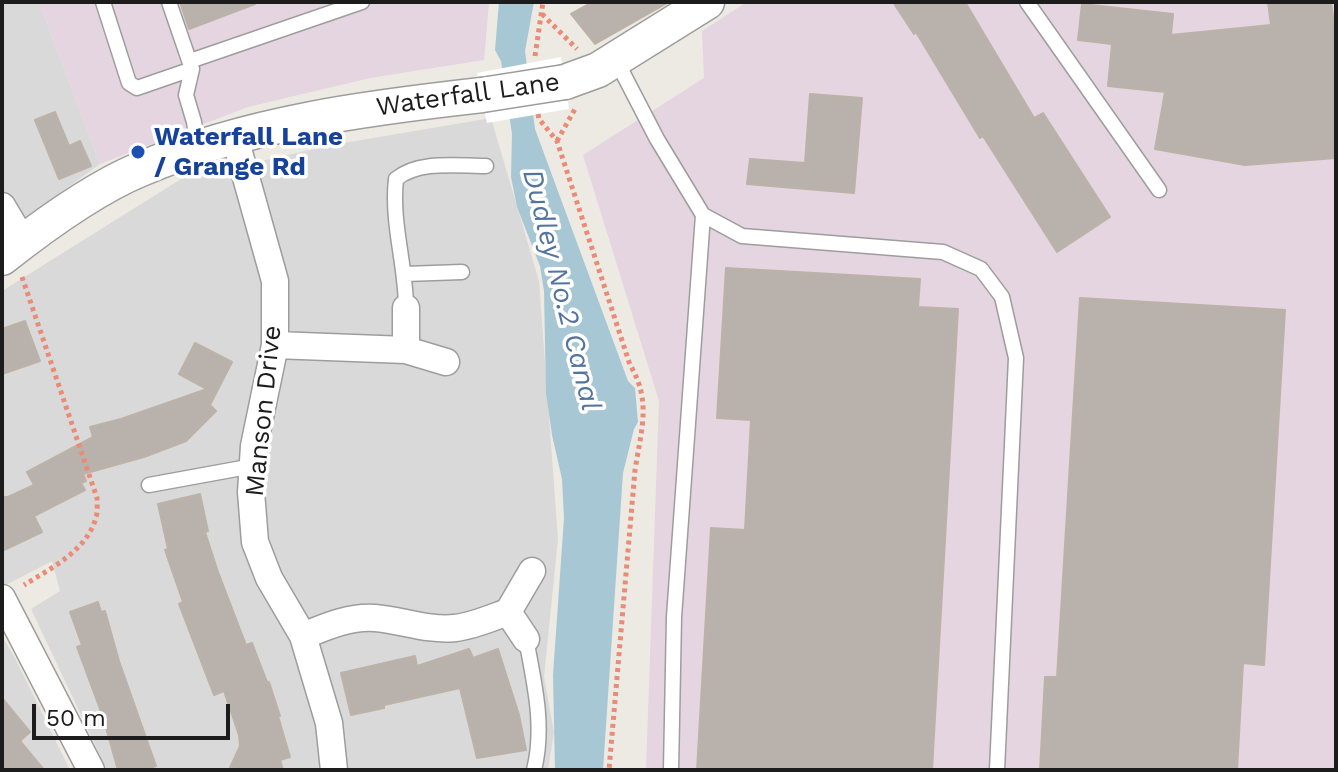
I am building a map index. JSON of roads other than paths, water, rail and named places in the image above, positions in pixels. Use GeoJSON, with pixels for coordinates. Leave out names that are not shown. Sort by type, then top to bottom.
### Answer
{"type":"FeatureCollection","features":[{"type":"Feature","properties":{"kind":"street","name":"Waterfall Lane"},"geometry":{"type":"LineString","coordinates":[[13,250],[82,202],[138,170],[198,148],[304,119],[565,82],[607,65],[707,2]]}},
{"type":"Feature","properties":{"kind":"street","name":"Manson Drive"},"geometry":{"type":"LineString","coordinates":[[235,138],[275,281],[275,345],[254,446],[251,492],[255,542],[269,578],[303,636],[329,723],[334,770]]}},
{"type":"Feature","properties":{"kind":"street"},"geometry":{"type":"LineString","coordinates":[[2,206],[13,250]]}},
{"type":"Feature","properties":{"kind":"street"},"geometry":{"type":"LineString","coordinates":[[406,308],[406,350]]}},
{"type":"Feature","properties":{"kind":"street"},"geometry":{"type":"LineString","coordinates":[[275,345],[406,350],[446,362]]}},
{"type":"Feature","properties":{"kind":"street"},"geometry":{"type":"LineString","coordinates":[[303,636],[329,625],[373,618],[454,628],[477,624],[508,612],[532,571]]}},
{"type":"Feature","properties":{"kind":"street"},"geometry":{"type":"LineString","coordinates":[[2,598],[91,770]]}},
{"type":"Feature","properties":{"kind":"street"},"geometry":{"type":"LineString","coordinates":[[508,612],[526,639]]}},
{"type":"Feature","properties":{"kind":"lane"},"geometry":{"type":"LineString","coordinates":[[103,2],[129,83],[137,88],[362,2]]}},
{"type":"Feature","properties":{"kind":"lane"},"geometry":{"type":"LineString","coordinates":[[169,2],[191,65],[186,95],[198,148]]}},
{"type":"Feature","properties":{"kind":"lane"},"geometry":{"type":"LineString","coordinates":[[1027,2],[1159,190]]}},
{"type":"Feature","properties":{"kind":"lane"},"geometry":{"type":"LineString","coordinates":[[607,65],[703,215],[742,236],[943,252],[981,269],[1002,297],[1016,358],[997,770]]}},
{"type":"Feature","properties":{"kind":"lane"},"geometry":{"type":"LineString","coordinates":[[406,308],[405,274],[394,198],[396,179],[407,170],[439,165],[486,166]]}},
{"type":"Feature","properties":{"kind":"lane"},"geometry":{"type":"LineString","coordinates":[[671,770],[674,617],[703,215]]}},
{"type":"Feature","properties":{"kind":"lane"},"geometry":{"type":"LineString","coordinates":[[405,274],[462,272]]}},
{"type":"Feature","properties":{"kind":"lane"},"geometry":{"type":"LineString","coordinates":[[149,485],[253,466]]}},
{"type":"Feature","properties":{"kind":"lane"},"geometry":{"type":"LineString","coordinates":[[526,639],[539,710],[538,755],[534,770]]}},
{"type":"Feature","properties":{"kind":"water","name":"Dudley No.2 Canal"},"geometry":{"type":"Polygon","coordinates":[[[499,2],[534,2],[525,51],[535,129],[628,381],[635,388],[638,422],[623,473],[603,770],[555,770],[553,675],[564,518],[562,479],[546,393],[544,291],[540,266],[517,207],[511,177],[512,134],[501,61],[495,50],[499,2]]]}},
{"type":"Feature","properties":{"kind":"place","name":"Waterfall Lane / Grange Rd"},"geometry":{"type":"Point","coordinates":[138,152]}}]}
